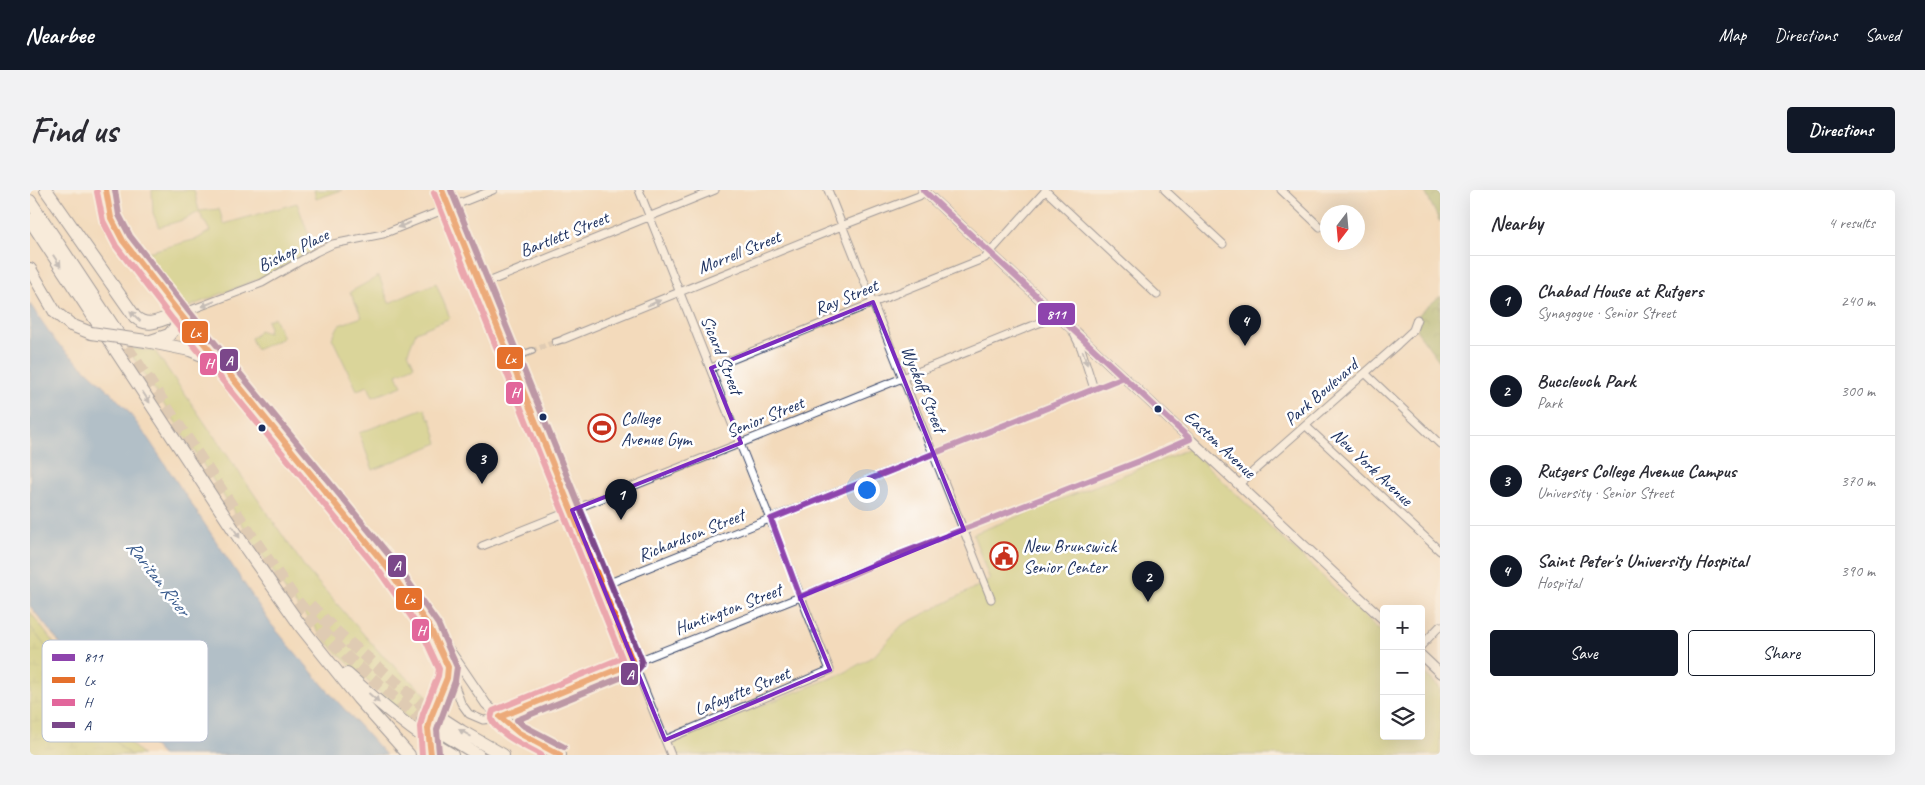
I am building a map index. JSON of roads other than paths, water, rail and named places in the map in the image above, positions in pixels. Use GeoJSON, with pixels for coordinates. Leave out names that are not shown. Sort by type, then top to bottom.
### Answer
{"type":"FeatureCollection","features":[{"type":"Feature","properties":{"kind":"highway"},"geometry":{"type":"LineString","coordinates":[[46,190],[135,317],[143,322],[151,323],[168,316],[182,316],[167,341]]}},
{"type":"Feature","properties":{"kind":"highway"},"geometry":{"type":"LineString","coordinates":[[30,201],[117,332]]}},
{"type":"Feature","properties":{"kind":"highway"},"geometry":{"type":"LineString","coordinates":[[30,220],[243,544],[302,628],[358,698],[409,755]]}},
{"type":"Feature","properties":{"kind":"highway"},"geometry":{"type":"LineString","coordinates":[[30,269],[55,312],[71,325],[90,333],[146,341],[167,341],[219,362]]}},
{"type":"Feature","properties":{"kind":"highway"},"geometry":{"type":"LineString","coordinates":[[302,628],[334,663],[379,703],[415,731],[452,755]]}},
{"type":"Feature","properties":{"kind":"highway"},"geometry":{"type":"LineString","coordinates":[[432,755],[429,747],[428,729],[445,684],[448,667]]}},
{"type":"Feature","properties":{"kind":"highway"},"geometry":{"type":"LineString","coordinates":[[478,755],[425,716],[461,731],[503,755]]}},
{"type":"Feature","properties":{"kind":"highway"},"geometry":{"type":"LineString","coordinates":[[500,717],[519,733],[560,755]]}},
{"type":"Feature","properties":{"kind":"street"},"geometry":{"type":"LineString","coordinates":[[106,190],[110,213],[120,237],[219,362],[386,566],[430,628],[448,648],[486,704],[500,717],[488,721],[469,714],[461,703],[448,667],[430,628]]}},
{"type":"Feature","properties":{"kind":"street"},"geometry":{"type":"LineString","coordinates":[[442,190],[671,755]]}},
{"type":"Feature","properties":{"kind":"street","name":"Bishop Place"},"geometry":{"type":"LineString","coordinates":[[182,316],[262,283],[316,252],[334,244],[382,234],[493,190]]}},
{"type":"Feature","properties":{"kind":"street","name":"Sicard Street"},"geometry":{"type":"LineString","coordinates":[[639,190],[830,670]]}},
{"type":"Feature","properties":{"kind":"street","name":"Bartlett Street"},"geometry":{"type":"LineString","coordinates":[[481,284],[715,190]]}},
{"type":"Feature","properties":{"kind":"street","name":"Wyckoff Street"},"geometry":{"type":"LineString","coordinates":[[828,190],[991,599]]}},
{"type":"Feature","properties":{"kind":"street"},"geometry":{"type":"LineString","coordinates":[[1046,190],[1157,295]]}},
{"type":"Feature","properties":{"kind":"street","name":"Ray Street"},"geometry":{"type":"LineString","coordinates":[[711,368],[985,258],[1046,190]]}},
{"type":"Feature","properties":{"kind":"street"},"geometry":{"type":"LineString","coordinates":[[1165,190],[1223,244]]}},
{"type":"Feature","properties":{"kind":"street"},"geometry":{"type":"LineString","coordinates":[[1281,190],[1320,227]]}},
{"type":"Feature","properties":{"kind":"street","name":"Morrell Street"},"geometry":{"type":"LineString","coordinates":[[564,338],[628,314],[842,225],[919,196],[924,191]]}},
{"type":"Feature","properties":{"kind":"street","name":"Easton Avenue"},"geometry":{"type":"LineString","coordinates":[[924,191],[1380,616]]}},
{"type":"Feature","properties":{"kind":"street","name":"Senior Street"},"geometry":{"type":"LineString","coordinates":[[482,546],[1059,316]]}},
{"type":"Feature","properties":{"kind":"street","name":"Park Boulevard"},"geometry":{"type":"LineString","coordinates":[[1239,484],[1366,374],[1413,330],[1417,319]]}},
{"type":"Feature","properties":{"kind":"street"},"geometry":{"type":"LineString","coordinates":[[1072,329],[1081,348],[1094,389]]}},
{"type":"Feature","properties":{"kind":"street"},"geometry":{"type":"LineString","coordinates":[[555,342],[564,338]]}},
{"type":"Feature","properties":{"kind":"street"},"geometry":{"type":"LineString","coordinates":[[518,356],[532,350]]}},
{"type":"Feature","properties":{"kind":"street"},"geometry":{"type":"LineString","coordinates":[[1366,374],[1440,444]]}},
{"type":"Feature","properties":{"kind":"street","name":"Richardson Street"},"geometry":{"type":"LineString","coordinates":[[602,586],[1124,378]]}},
{"type":"Feature","properties":{"kind":"street","name":"New York Avenue"},"geometry":{"type":"LineString","coordinates":[[1306,426],[1440,551]]}},
{"type":"Feature","properties":{"kind":"street","name":"Huntington Street"},"geometry":{"type":"LineString","coordinates":[[500,717],[800,597],[892,557],[1190,439]]}},
{"type":"Feature","properties":{"kind":"street"},"geometry":{"type":"LineString","coordinates":[[1425,642],[1440,626]]}},
{"type":"Feature","properties":{"kind":"street"},"geometry":{"type":"LineString","coordinates":[[1425,659],[1440,673]]}},
{"type":"Feature","properties":{"kind":"street","name":"Lafayette Street"},"geometry":{"type":"LineString","coordinates":[[664,740],[830,670]]}},
{"type":"Feature","properties":{"kind":"water","name":"Raritan River"},"geometry":{"type":"Polygon","coordinates":[[[30,304],[56,342],[125,407],[271,624],[386,755],[162,755],[150,742],[208,742],[208,640],[57,640],[30,606],[30,304]]]}},
{"type":"Feature","properties":{"kind":"tunnel"},"geometry":{"type":"LineString","coordinates":[[117,332],[293,596],[320,629],[349,659],[423,721]]}},
{"type":"Feature","properties":{"kind":"tunnel"},"geometry":{"type":"LineString","coordinates":[[532,351],[555,342]]}},
{"type":"Feature","properties":{"kind":"tunnel"},"geometry":{"type":"LineString","coordinates":[[310,605],[338,633],[427,709]]}},
{"type":"Feature","properties":{"kind":"place","name":"Saint Peter's University Hospital"},"geometry":{"type":"Point","coordinates":[1245,346]}},
{"type":"Feature","properties":{"kind":"place","name":"College Avenue Gym"},"geometry":{"type":"Point","coordinates":[602,428]}},
{"type":"Feature","properties":{"kind":"place","name":"Rutgers College Avenue Campus"},"geometry":{"type":"Point","coordinates":[482,484]}},
{"type":"Feature","properties":{"kind":"place","name":"Chabad House at Rutgers"},"geometry":{"type":"Point","coordinates":[621,520]}},
{"type":"Feature","properties":{"kind":"place","name":"New Brunswick Senior Center"},"geometry":{"type":"Point","coordinates":[1004,556]}},
{"type":"Feature","properties":{"kind":"place","name":"Buccleuch Park"},"geometry":{"type":"Point","coordinates":[1148,602]}}]}
